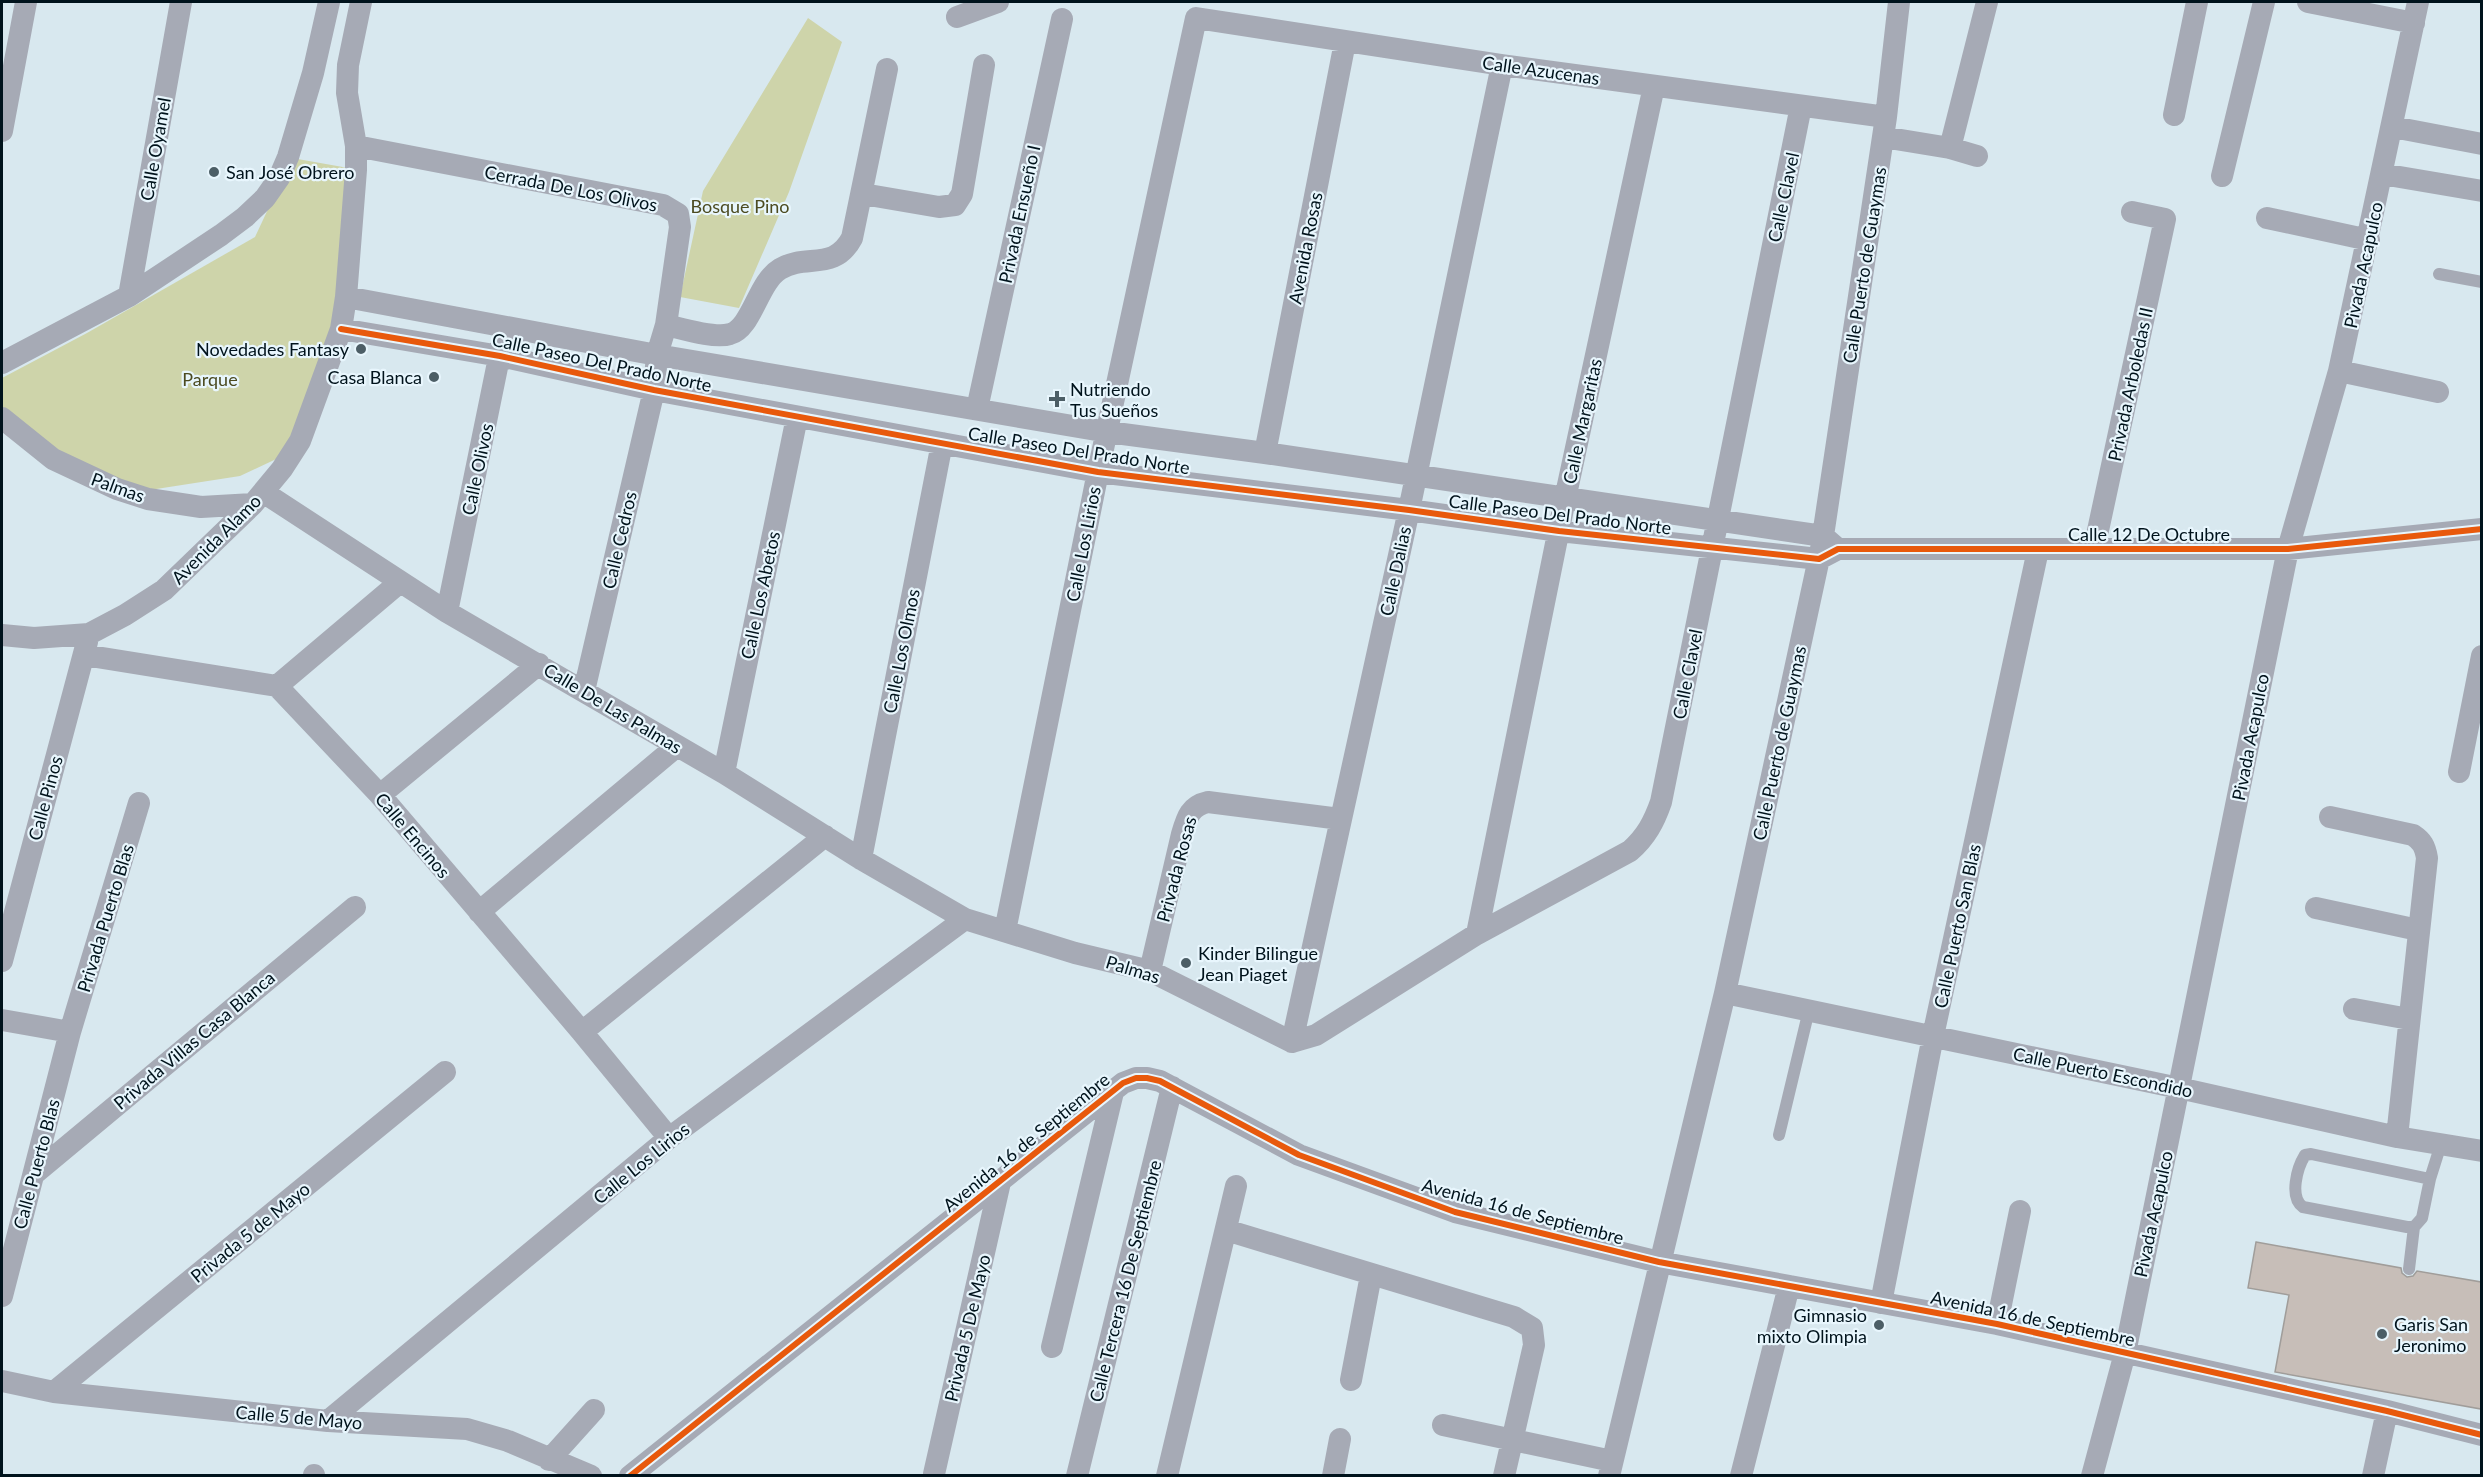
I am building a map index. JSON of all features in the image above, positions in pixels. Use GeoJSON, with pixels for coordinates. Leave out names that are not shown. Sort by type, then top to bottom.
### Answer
{"type":"FeatureCollection","features":[{"type":"Feature","properties":{"kind":"street"},"geometry":{"type":"LineString","coordinates":[[2,131],[26,2]]}},
{"type":"Feature","properties":{"kind":"street","name":"Calle Oyamel"},"geometry":{"type":"LineString","coordinates":[[129,296],[181,2]]}},
{"type":"Feature","properties":{"kind":"street"},"geometry":{"type":"LineString","coordinates":[[2,363],[129,296],[245,217],[265,198],[279,178],[288,157],[313,73],[329,2]]}},
{"type":"Feature","properties":{"kind":"street","name":"Avenida Alamo"},"geometry":{"type":"LineString","coordinates":[[2,635],[86,645],[125,615],[164,590],[258,498],[300,441],[341,329],[346,297],[356,146],[347,93],[348,65],[361,2]]}},
{"type":"Feature","properties":{"kind":"street"},"geometry":{"type":"LineString","coordinates":[[957,17],[998,2]]}},
{"type":"Feature","properties":{"kind":"street","name":"Calle Puerto de Guaymas"},"geometry":{"type":"LineString","coordinates":[[1611,1468],[1725,993],[1827,548],[1885,127],[1899,2]]}},
{"type":"Feature","properties":{"kind":"street"},"geometry":{"type":"LineString","coordinates":[[1950,148],[1988,2]]}},
{"type":"Feature","properties":{"kind":"street"},"geometry":{"type":"LineString","coordinates":[[2174,116],[2197,2]]}},
{"type":"Feature","properties":{"kind":"street"},"geometry":{"type":"LineString","coordinates":[[2222,176],[2264,2]]}},
{"type":"Feature","properties":{"kind":"street"},"geometry":{"type":"LineString","coordinates":[[2308,2],[2416,12]]}},
{"type":"Feature","properties":{"kind":"street","name":"Pivada Acapulco"},"geometry":{"type":"LineString","coordinates":[[2092,1476],[2125,1353],[2288,549],[2339,371],[2416,12]]}},
{"type":"Feature","properties":{"kind":"street","name":"Calle Azucenas"},"geometry":{"type":"LineString","coordinates":[[1196,18],[1502,65],[1801,106],[1885,127],[1977,156]]}},
{"type":"Feature","properties":{"kind":"street","name":"Calle Los Lirios"},"geometry":{"type":"LineString","coordinates":[[1005,931],[1098,472],[1196,18]]}},
{"type":"Feature","properties":{"kind":"street","name":"Privada Ensueño I"},"geometry":{"type":"LineString","coordinates":[[976,409],[1062,19]]}},
{"type":"Feature","properties":{"kind":"street","name":"Avenida Rosas"},"geometry":{"type":"LineString","coordinates":[[1265,453],[1345,42]]}},
{"type":"Feature","properties":{"kind":"street"},"geometry":{"type":"LineString","coordinates":[[863,194],[939,207],[956,205],[962,194],[984,65]]}},
{"type":"Feature","properties":{"kind":"street","name":"Calle Dalias"},"geometry":{"type":"LineString","coordinates":[[1292,1042],[1502,65]]}},
{"type":"Feature","properties":{"kind":"street"},"geometry":{"type":"LineString","coordinates":[[666,325],[720,336],[732,334],[743,324],[765,285],[780,268],[795,263],[834,258],[841,254],[852,238],[863,194],[887,69]]}},
{"type":"Feature","properties":{"kind":"street","name":"Calle Margaritas"},"geometry":{"type":"LineString","coordinates":[[1477,934],[1565,499],[1654,86]]}},
{"type":"Feature","properties":{"kind":"street","name":"Calle Clavel"},"geometry":{"type":"LineString","coordinates":[[1292,1042],[1316,1035],[1477,934],[1630,851],[1644,839],[1661,802],[1801,106]]}},
{"type":"Feature","properties":{"kind":"street"},"geometry":{"type":"LineString","coordinates":[[2392,127],[2481,144]]}},
{"type":"Feature","properties":{"kind":"street","name":"Cerrada De Los Olivos"},"geometry":{"type":"LineString","coordinates":[[356,146],[673,209],[680,219],[666,325],[657,355]]}},
{"type":"Feature","properties":{"kind":"street"},"geometry":{"type":"LineString","coordinates":[[2382,174],[2481,191]]}},
{"type":"Feature","properties":{"kind":"street","name":"Privada Arboledas II"},"geometry":{"type":"LineString","coordinates":[[2094,549],[2165,219],[2132,212]]}},
{"type":"Feature","properties":{"kind":"street"},"geometry":{"type":"LineString","coordinates":[[2267,218],[2368,240]]}},
{"type":"Feature","properties":{"kind":"street","name":"Calle Paseo Del Prado Norte"},"geometry":{"type":"LineString","coordinates":[[346,297],[657,355],[1108,432],[1265,453],[1717,522],[1827,548]]}},
{"type":"Feature","properties":{"kind":"street","name":"Calle Olivos"},"geometry":{"type":"LineString","coordinates":[[447,612],[500,356],[504,326]]}},
{"type":"Feature","properties":{"kind":"street","name":"Calle Paseo Del Prado Norte"},"geometry":{"type":"LineString","coordinates":[[341,329],[500,356],[654,390],[1098,472],[1559,531],[1712,548],[1827,548]]}},
{"type":"Feature","properties":{"kind":"street","name":"Calle Cedros"},"geometry":{"type":"LineString","coordinates":[[584,691],[654,390],[657,355]]}},
{"type":"Feature","properties":{"kind":"street"},"geometry":{"type":"LineString","coordinates":[[2339,371],[2438,392]]}},
{"type":"Feature","properties":{"kind":"street","name":"Calle Los Abetos"},"geometry":{"type":"LineString","coordinates":[[724,773],[797,417]]}},
{"type":"Feature","properties":{"kind":"street","name":"Palmas"},"geometry":{"type":"LineString","coordinates":[[2,418],[53,459],[117,489],[148,499],[201,507],[258,498]]}},
{"type":"Feature","properties":{"kind":"street","name":"Calle Los Olmos"},"geometry":{"type":"LineString","coordinates":[[861,859],[942,443]]}},
{"type":"Feature","properties":{"kind":"street","name":"Calle De Las Palmas"},"geometry":{"type":"LineString","coordinates":[[258,498],[447,612],[724,773],[861,859],[965,919]]}},
{"type":"Feature","properties":{"kind":"street","name":"Calle 12 De Octubre"},"geometry":{"type":"LineString","coordinates":[[1827,548],[2288,549],[2481,529]]}},
{"type":"Feature","properties":{"kind":"street","name":"Calle Puerto San Blas"},"geometry":{"type":"LineString","coordinates":[[1881,1303],[1933,1036],[2038,550]]}},
{"type":"Feature","properties":{"kind":"street"},"geometry":{"type":"LineString","coordinates":[[86,645],[277,686],[400,582]]}},
{"type":"Feature","properties":{"kind":"street","name":"Calle Pinos"},"geometry":{"type":"LineString","coordinates":[[2,961],[86,645]]}},
{"type":"Feature","properties":{"kind":"street"},"geometry":{"type":"LineString","coordinates":[[2460,772],[2481,656]]}},
{"type":"Feature","properties":{"kind":"street"},"geometry":{"type":"LineString","coordinates":[[380,795],[539,664]]}},
{"type":"Feature","properties":{"kind":"street","name":"Calle Encinos"},"geometry":{"type":"LineString","coordinates":[[277,686],[380,795],[669,1138]]}},
{"type":"Feature","properties":{"kind":"street"},"geometry":{"type":"LineString","coordinates":[[478,912],[677,746]]}},
{"type":"Feature","properties":{"kind":"street","name":"Privada Rosas"},"geometry":{"type":"LineString","coordinates":[[1150,971],[1187,815],[1193,808],[1208,801],[1340,819]]}},
{"type":"Feature","properties":{"kind":"street","name":"Privada Puerto Blas"},"geometry":{"type":"LineString","coordinates":[[70,1032],[139,803]]}},
{"type":"Feature","properties":{"kind":"street"},"geometry":{"type":"LineString","coordinates":[[2330,817],[2413,835],[2421,840],[2426,848],[2427,858],[2397,1137]]}},
{"type":"Feature","properties":{"kind":"street"},"geometry":{"type":"LineString","coordinates":[[582,1032],[825,836]]}},
{"type":"Feature","properties":{"kind":"street","name":"Privada Villas Casa Blanca"},"geometry":{"type":"LineString","coordinates":[[34,1174],[355,907]]}},
{"type":"Feature","properties":{"kind":"street"},"geometry":{"type":"LineString","coordinates":[[2316,908],[2418,930]]}},
{"type":"Feature","properties":{"kind":"street","name":"Calle Los Lirios"},"geometry":{"type":"LineString","coordinates":[[328,1421],[669,1138],[965,919]]}},
{"type":"Feature","properties":{"kind":"street","name":"Palmas"},"geometry":{"type":"LineString","coordinates":[[965,919],[1075,953],[1150,971],[1292,1042]]}},
{"type":"Feature","properties":{"kind":"street","name":"Calle Puerto Escondido"},"geometry":{"type":"LineString","coordinates":[[1725,993],[2179,1088],[2397,1137],[2481,1151]]}},
{"type":"Feature","properties":{"kind":"street"},"geometry":{"type":"LineString","coordinates":[[2354,1009],[2409,1019]]}},
{"type":"Feature","properties":{"kind":"street"},"geometry":{"type":"LineString","coordinates":[[2,1020],[70,1032]]}},
{"type":"Feature","properties":{"kind":"street","name":"Calle Puerto Blas"},"geometry":{"type":"LineString","coordinates":[[2,1296],[70,1032]]}},
{"type":"Feature","properties":{"kind":"street","name":"Privada 5 de Mayo"},"geometry":{"type":"LineString","coordinates":[[54,1392],[445,1072]]}},
{"type":"Feature","properties":{"kind":"street","name":"Avenida 16 de Septiembre"},"geometry":{"type":"LineString","coordinates":[[630,1476],[1123,1083],[1136,1078],[1147,1078],[1172,1087],[1299,1155],[1455,1212],[1659,1262],[1997,1324],[2387,1411],[2481,1435]]}},
{"type":"Feature","properties":{"kind":"street","name":"Calle Tercera 16 De Septiembre"},"geometry":{"type":"LineString","coordinates":[[1077,1476],[1172,1087]]}},
{"type":"Feature","properties":{"kind":"street"},"geometry":{"type":"LineString","coordinates":[[1052,1347],[1113,1092]]}},
{"type":"Feature","properties":{"kind":"street","name":"Privada 5 De Mayo"},"geometry":{"type":"LineString","coordinates":[[934,1474],[1000,1182]]}},
{"type":"Feature","properties":{"kind":"street"},"geometry":{"type":"LineString","coordinates":[[1167,1476],[1236,1186]]}},
{"type":"Feature","properties":{"kind":"street"},"geometry":{"type":"LineString","coordinates":[[1997,1324],[2020,1210]]}},
{"type":"Feature","properties":{"kind":"street"},"geometry":{"type":"LineString","coordinates":[[1226,1230],[1514,1317],[1532,1328],[1534,1345],[1504,1476]]}},
{"type":"Feature","properties":{"kind":"street"},"geometry":{"type":"LineString","coordinates":[[1351,1380],[1371,1275]]}},
{"type":"Feature","properties":{"kind":"street"},"geometry":{"type":"LineString","coordinates":[[1741,1476],[1789,1286]]}},
{"type":"Feature","properties":{"kind":"street","name":"Calle 5 de Mayo"},"geometry":{"type":"LineString","coordinates":[[2,1380],[54,1392],[328,1421],[467,1429],[508,1441],[591,1476]]}},
{"type":"Feature","properties":{"kind":"street"},"geometry":{"type":"LineString","coordinates":[[549,1460],[594,1410]]}},
{"type":"Feature","properties":{"kind":"street"},"geometry":{"type":"LineString","coordinates":[[2373,1476],[2387,1411]]}},
{"type":"Feature","properties":{"kind":"street"},"geometry":{"type":"LineString","coordinates":[[1443,1425],[1513,1440],[1611,1468]]}},
{"type":"Feature","properties":{"kind":"street"},"geometry":{"type":"LineString","coordinates":[[1333,1476],[1340,1439]]}},
{"type":"Feature","properties":{"kind":"lane"},"geometry":{"type":"LineString","coordinates":[[2439,274],[2481,282]]}},
{"type":"Feature","properties":{"kind":"lane"},"geometry":{"type":"LineString","coordinates":[[1779,1135],[1809,1010]]}},
{"type":"Feature","properties":{"kind":"lane"},"geometry":{"type":"LineString","coordinates":[[2409,1269],[2414,1227],[2422,1218],[2430,1179],[2441,1144]]}},
{"type":"Feature","properties":{"kind":"lane"},"geometry":{"type":"LineString","coordinates":[[2414,1227],[2303,1207],[2297,1203],[2295,1197],[2301,1161],[2305,1155],[2319,1155],[2430,1179]]}},
{"type":"Feature","properties":{"kind":"green space","name":"Bosque Pino"},"geometry":{"type":"Polygon","coordinates":[[[808,18],[842,42],[789,192],[739,308],[680,297],[703,191],[808,18]]]}},
{"type":"Feature","properties":{"kind":"green space","name":"Parque"},"geometry":{"type":"Polygon","coordinates":[[[292,158],[354,169],[340,331],[289,453],[240,476],[124,494],[2,424],[2,378],[87,333],[255,237],[292,158]]]}},
{"type":"Feature","properties":{"kind":"building","name":"Garis San Jeronimo"},"geometry":{"type":"Polygon","coordinates":[[[2256,1242],[2401,1268],[2402,1273],[2407,1277],[2413,1276],[2417,1271],[2481,1282],[2481,1409],[2275,1372],[2289,1295],[2248,1288],[2256,1242]]]}},
{"type":"Feature","properties":{"kind":"cycle path"},"geometry":{"type":"LineString","coordinates":[[341,329],[500,356],[654,390],[1098,472],[1559,531],[1819,559],[1838,549],[2288,549],[2482,529]]}},
{"type":"Feature","properties":{"kind":"cycle path"},"geometry":{"type":"LineString","coordinates":[[630,1476],[1123,1083],[1136,1078],[1160,1081],[1299,1155],[1455,1212],[1659,1262],[1997,1324],[2387,1411],[2482,1435]]}},
{"type":"Feature","properties":{"kind":"place","name":"San José Obrero"},"geometry":{"type":"Point","coordinates":[214,172]}},
{"type":"Feature","properties":{"kind":"place","name":"Novedades Fantasy"},"geometry":{"type":"Point","coordinates":[361,349]}},
{"type":"Feature","properties":{"kind":"place","name":"Casa Blanca"},"geometry":{"type":"Point","coordinates":[434,377]}},
{"type":"Feature","properties":{"kind":"place","name":"Nutriendo Tus Sueños"},"geometry":{"type":"Point","coordinates":[1057,399]}},
{"type":"Feature","properties":{"kind":"place","name":"Kinder Bilingue Jean Piaget"},"geometry":{"type":"Point","coordinates":[1186,963]}},
{"type":"Feature","properties":{"kind":"place","name":"Gimnasio mixto Olimpia"},"geometry":{"type":"Point","coordinates":[1879,1325]}},
{"type":"Feature","properties":{"kind":"place","name":"Garis San Jeronimo"},"geometry":{"type":"Point","coordinates":[2382,1334]}}]}
